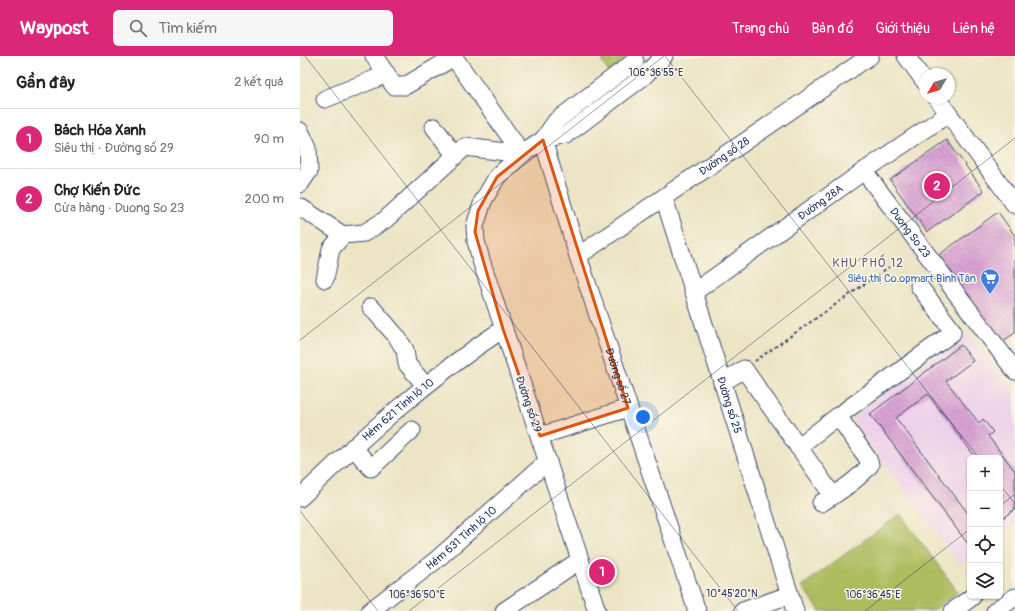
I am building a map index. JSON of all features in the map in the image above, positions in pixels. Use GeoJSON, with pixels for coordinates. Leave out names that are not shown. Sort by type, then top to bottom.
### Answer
{"type":"FeatureCollection","features":[{"type":"Feature","properties":{"kind":"street"},"geometry":{"type":"LineString","coordinates":[[374,56],[394,86],[405,86],[454,56],[522,154]]}},
{"type":"Feature","properties":{"kind":"street"},"geometry":{"type":"LineString","coordinates":[[543,140],[566,135],[643,77],[664,56]]}},
{"type":"Feature","properties":{"kind":"street","name":"Đường số 28"},"geometry":{"type":"LineString","coordinates":[[578,256],[870,56]]}},
{"type":"Feature","properties":{"kind":"street"},"geometry":{"type":"LineString","coordinates":[[906,56],[919,74]]}},
{"type":"Feature","properties":{"kind":"street"},"geometry":{"type":"LineString","coordinates":[[543,140],[556,121],[635,58],[643,77]]}},
{"type":"Feature","properties":{"kind":"street"},"geometry":{"type":"LineString","coordinates":[[325,99],[387,74]]}},
{"type":"Feature","properties":{"kind":"street"},"geometry":{"type":"LineString","coordinates":[[940,104],[1015,205]]}},
{"type":"Feature","properties":{"kind":"street","name":"Đường 28A"},"geometry":{"type":"LineString","coordinates":[[694,292],[864,171],[948,114]]}},
{"type":"Feature","properties":{"kind":"street"},"geometry":{"type":"LineString","coordinates":[[434,127],[455,155]]}},
{"type":"Feature","properties":{"kind":"street"},"geometry":{"type":"LineString","coordinates":[[300,131],[308,148],[309,171],[300,184]]}},
{"type":"Feature","properties":{"kind":"street","name":"Đường số 29"},"geometry":{"type":"LineString","coordinates":[[543,140],[522,154],[496,177],[485,196],[476,218],[475,232],[481,260],[503,329],[540,436],[597,611]]}},
{"type":"Feature","properties":{"kind":"street","name":"Đường số 27"},"geometry":{"type":"LineString","coordinates":[[543,140],[578,256],[697,611]]}},
{"type":"Feature","properties":{"kind":"street"},"geometry":{"type":"LineString","coordinates":[[300,207],[343,235],[364,233],[385,220],[465,147],[522,154]]}},
{"type":"Feature","properties":{"kind":"street","name":"Duong So 23"},"geometry":{"type":"LineString","coordinates":[[864,171],[1009,348],[1015,371]]}},
{"type":"Feature","properties":{"kind":"street","name":"Đường số 25"},"geometry":{"type":"LineString","coordinates":[[664,198],[795,611]]}},
{"type":"Feature","properties":{"kind":"street"},"geometry":{"type":"LineString","coordinates":[[325,279],[331,249],[343,235]]}},
{"type":"Feature","properties":{"kind":"street"},"geometry":{"type":"LineString","coordinates":[[798,447],[952,333],[952,330],[919,286]]}},
{"type":"Feature","properties":{"kind":"street"},"geometry":{"type":"LineString","coordinates":[[371,307],[397,337],[405,350],[407,364],[425,385]]}},
{"type":"Feature","properties":{"kind":"street","name":"Hẻm 621 Tỉnh lộ 10"},"geometry":{"type":"LineString","coordinates":[[300,498],[353,447],[425,385],[467,353],[503,329]]}},
{"type":"Feature","properties":{"kind":"street"},"geometry":{"type":"LineString","coordinates":[[722,383],[744,369],[798,447],[826,500],[864,472],[870,465],[868,459],[838,416]]}},
{"type":"Feature","properties":{"kind":"street"},"geometry":{"type":"LineString","coordinates":[[540,436],[628,408]]}},
{"type":"Feature","properties":{"kind":"street"},"geometry":{"type":"LineString","coordinates":[[353,447],[371,468],[412,430]]}},
{"type":"Feature","properties":{"kind":"street","name":"Hẻm 631 Tỉnh lộ 10"},"geometry":{"type":"LineString","coordinates":[[370,611],[435,561],[548,461]]}},
{"type":"Feature","properties":{"kind":"street"},"geometry":{"type":"LineString","coordinates":[[504,611],[580,560]]}},
{"type":"Feature","properties":{"kind":"street"},"geometry":{"type":"LineString","coordinates":[[743,611],[789,595]]}},
{"type":"Feature","properties":{"kind":"street"},"geometry":{"type":"LineString","coordinates":[[995,611],[1015,597]]}},
{"type":"Feature","properties":{"kind":"street"},"geometry":{"type":"LineString","coordinates":[[953,611],[969,599]]}},
{"type":"Feature","properties":{"kind":"path"},"geometry":{"type":"LineString","coordinates":[[744,369],[889,267]]}},
{"type":"Feature","properties":{"kind":"highlighted area"},"geometry":{"type":"Polygon","coordinates":[[[543,140],[628,408],[540,436],[503,329],[475,232],[478,211],[497,177],[543,140]]]}},
{"type":"Feature","properties":{"kind":"shaded area"},"geometry":{"type":"Polygon","coordinates":[[[968,332],[1015,394],[1015,524],[1003,533],[1003,455],[967,455],[967,560],[960,565],[851,418],[968,332]]]}},
{"type":"Feature","properties":{"kind":"green space"},"geometry":{"type":"Polygon","coordinates":[[[610,56],[634,56],[609,73],[602,61],[610,56]]]}},
{"type":"Feature","properties":{"kind":"green space"},"geometry":{"type":"Polygon","coordinates":[[[900,514],[958,592],[932,611],[820,611],[802,586],[900,514]]]}},
{"type":"Feature","properties":{"kind":"building"},"geometry":{"type":"Polygon","coordinates":[[[947,140],[984,191],[927,232],[890,180],[947,140]]]}},
{"type":"Feature","properties":{"kind":"building","name":"Siêu thị Co.opmart Bình Tân"},"geometry":{"type":"Polygon","coordinates":[[[998,212],[1015,236],[1015,333],[1000,343],[936,257],[998,212]]]}},
{"type":"Feature","properties":{"kind":"building"},"geometry":{"type":"Polygon","coordinates":[[[961,345],[973,361],[946,381],[979,423],[983,419],[993,432],[988,436],[1003,455],[974,455],[928,394],[896,418],[967,512],[967,543],[870,414],[961,345]]]}},
{"type":"Feature","properties":{"kind":"building"},"geometry":{"type":"Polygon","coordinates":[[[1003,455],[1015,471],[1015,509],[1003,518],[1003,455]]]}},
{"type":"Feature","properties":{"kind":"place","name":"Chợ Kiến Đức"},"geometry":{"type":"Point","coordinates":[937,186]}},
{"type":"Feature","properties":{"kind":"place","name":"Siêu thị Co.opmart Bình Tân"},"geometry":{"type":"Point","coordinates":[990,295]}},
{"type":"Feature","properties":{"kind":"place","name":"Bách Hóa Xanh"},"geometry":{"type":"Point","coordinates":[602,572]}},
{"type":"Feature","properties":{"kind":"district","name":"KHU PHỐ 12"},"geometry":{"type":"Point","coordinates":[868,263]}}]}
